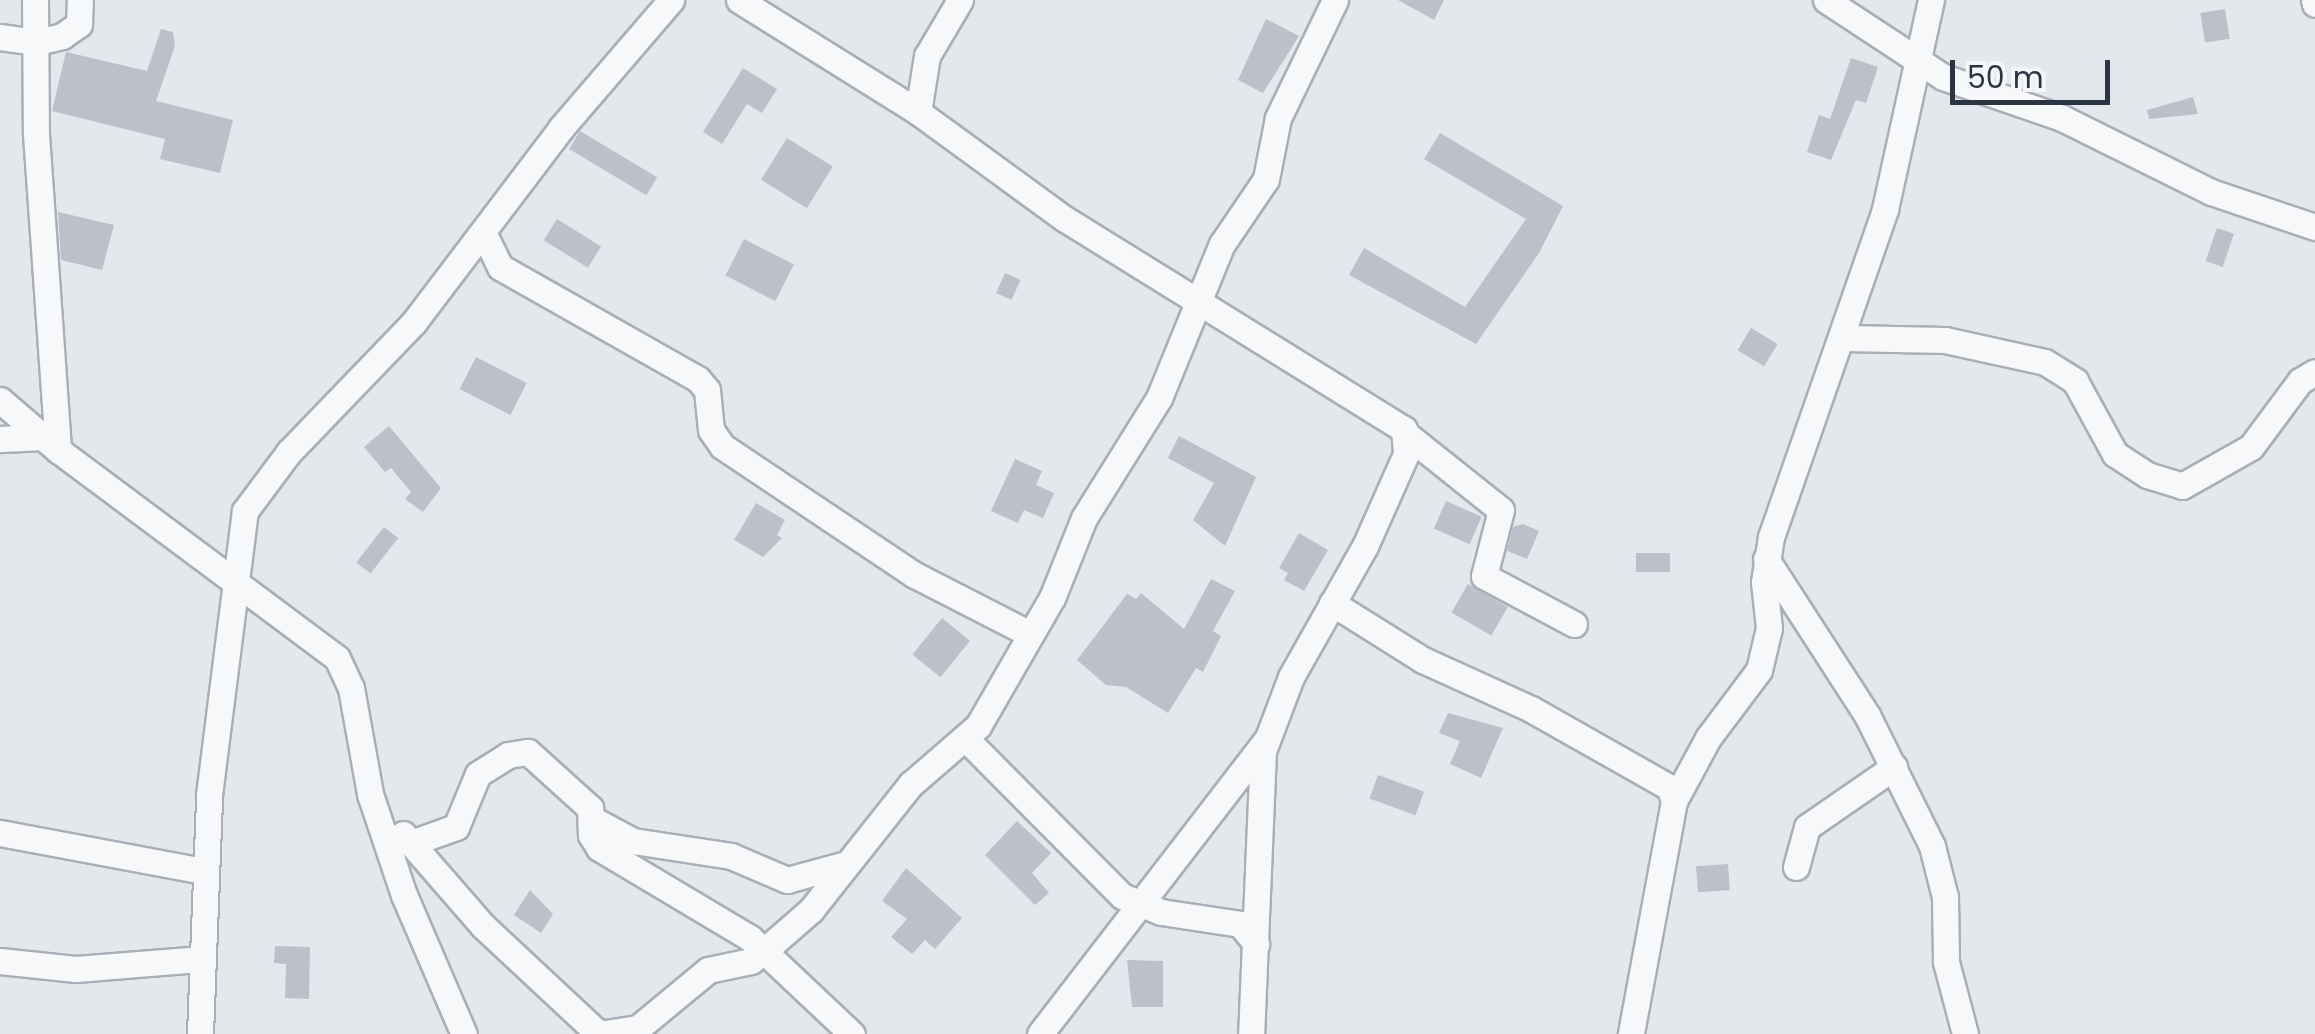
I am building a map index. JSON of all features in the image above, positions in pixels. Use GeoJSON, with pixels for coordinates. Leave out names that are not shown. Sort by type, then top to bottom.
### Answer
{"type":"FeatureCollection","features":[{"type":"Feature","properties":{"kind":"street"},"geometry":{"type":"LineString","coordinates":[[34,0],[50,443]]}},
{"type":"Feature","properties":{"kind":"street"},"geometry":{"type":"LineString","coordinates":[[0,37],[37,42],[76,28],[80,0]]}},
{"type":"Feature","properties":{"kind":"street"},"geometry":{"type":"LineString","coordinates":[[200,1034],[204,870],[235,578],[252,500],[289,452],[414,322],[670,0]]}},
{"type":"Feature","properties":{"kind":"street"},"geometry":{"type":"LineString","coordinates":[[739,0],[918,112],[1065,219],[1203,299],[1400,424],[1407,436],[1502,510],[1484,576],[1574,624]]}},
{"type":"Feature","properties":{"kind":"street"},"geometry":{"type":"LineString","coordinates":[[918,112],[927,56],[960,0]]}},
{"type":"Feature","properties":{"kind":"street"},"geometry":{"type":"LineString","coordinates":[[370,794],[484,926],[598,1034],[638,1028],[708,970],[751,961],[764,951],[811,910],[842,865],[918,776],[966,739],[1052,598],[1084,518],[1158,398],[1231,226],[1266,179],[1278,118],[1335,0]]}},
{"type":"Feature","properties":{"kind":"street"},"geometry":{"type":"LineString","coordinates":[[1826,0],[1919,63],[2062,118],[2211,192],[2315,227]]}},
{"type":"Feature","properties":{"kind":"street"},"geometry":{"type":"LineString","coordinates":[[1631,1034],[1674,801],[1708,738],[1760,670],[1769,628],[1766,558],[1820,382],[1845,338],[1919,63],[1931,0]]}},
{"type":"Feature","properties":{"kind":"street"},"geometry":{"type":"LineString","coordinates":[[483,232],[500,268],[698,379],[709,396],[711,430],[722,446],[916,575],[1030,634]]}},
{"type":"Feature","properties":{"kind":"street"},"geometry":{"type":"LineString","coordinates":[[1845,338],[1944,340],[2045,362],[2075,381],[2116,454],[2147,476],[2182,486],[2251,447],[2288,395],[2315,372]]}},
{"type":"Feature","properties":{"kind":"street"},"geometry":{"type":"LineString","coordinates":[[0,400],[50,443],[337,658],[350,688],[370,794],[404,895],[464,1034]]}},
{"type":"Feature","properties":{"kind":"street"},"geometry":{"type":"LineString","coordinates":[[1040,1034],[1266,740],[1332,603],[1365,546],[1406,454],[1407,436]]}},
{"type":"Feature","properties":{"kind":"street"},"geometry":{"type":"LineString","coordinates":[[0,439],[50,443]]}},
{"type":"Feature","properties":{"kind":"street"},"geometry":{"type":"LineString","coordinates":[[1766,558],[1894,768],[1932,846],[1945,897],[1946,962],[1965,1034]]}},
{"type":"Feature","properties":{"kind":"street"},"geometry":{"type":"LineString","coordinates":[[1332,603],[1423,660],[1661,780],[1674,801]]}},
{"type":"Feature","properties":{"kind":"street"},"geometry":{"type":"LineString","coordinates":[[966,739],[1105,883],[1137,903],[1240,924],[1256,944]]}},
{"type":"Feature","properties":{"kind":"street"},"geometry":{"type":"LineString","coordinates":[[1251,1034],[1266,740]]}},
{"type":"Feature","properties":{"kind":"street"},"geometry":{"type":"LineString","coordinates":[[410,843],[456,827],[478,774],[520,752],[528,752],[590,808],[599,848],[764,951],[852,1034]]}},
{"type":"Feature","properties":{"kind":"street"},"geometry":{"type":"LineString","coordinates":[[1796,868],[1807,827],[1894,768]]}},
{"type":"Feature","properties":{"kind":"street"},"geometry":{"type":"LineString","coordinates":[[592,819],[633,841],[732,856],[787,880],[842,865]]}},
{"type":"Feature","properties":{"kind":"street"},"geometry":{"type":"LineString","coordinates":[[0,833],[204,870]]}},
{"type":"Feature","properties":{"kind":"street"},"geometry":{"type":"LineString","coordinates":[[0,961],[76,970],[199,959]]}},
{"type":"Feature","properties":{"kind":"building"},"geometry":{"type":"Polygon","coordinates":[[[1398,0],[1444,0],[1434,20],[1398,0]]]}},
{"type":"Feature","properties":{"kind":"building"},"geometry":{"type":"Polygon","coordinates":[[[2225,9],[2230,39],[2205,43],[2200,13],[2225,9]]]}},
{"type":"Feature","properties":{"kind":"building"},"geometry":{"type":"Polygon","coordinates":[[[1266,19],[1299,36],[1263,93],[1238,80],[1266,19]]]}},
{"type":"Feature","properties":{"kind":"building"},"geometry":{"type":"Polygon","coordinates":[[[161,29],[173,32],[175,46],[156,101],[233,120],[220,173],[160,159],[165,139],[52,111],[66,52],[147,71],[161,29]]]}},
{"type":"Feature","properties":{"kind":"building"},"geometry":{"type":"Polygon","coordinates":[[[1851,58],[1878,67],[1866,103],[1856,100],[1831,160],[1807,152],[1819,115],[1830,119],[1851,58]]]}},
{"type":"Feature","properties":{"kind":"building"},"geometry":{"type":"Polygon","coordinates":[[[743,68],[777,89],[762,113],[747,104],[722,144],[703,132],[743,68]]]}},
{"type":"Feature","properties":{"kind":"building"},"geometry":{"type":"Polygon","coordinates":[[[2193,97],[2198,114],[2149,119],[2147,110],[2193,97]]]}},
{"type":"Feature","properties":{"kind":"building"},"geometry":{"type":"Polygon","coordinates":[[[580,131],[657,177],[646,195],[569,149],[580,131]]]}},
{"type":"Feature","properties":{"kind":"building"},"geometry":{"type":"Polygon","coordinates":[[[1440,133],[1563,206],[1539,253],[1476,344],[1349,275],[1364,248],[1465,307],[1526,219],[1424,159],[1440,133]]]}},
{"type":"Feature","properties":{"kind":"building"},"geometry":{"type":"Polygon","coordinates":[[[787,138],[833,167],[807,208],[761,180],[787,138]]]}},
{"type":"Feature","properties":{"kind":"building"},"geometry":{"type":"Polygon","coordinates":[[[58,212],[114,225],[102,270],[61,260],[58,212]]]}},
{"type":"Feature","properties":{"kind":"building"},"geometry":{"type":"Polygon","coordinates":[[[557,219],[601,247],[588,268],[544,240],[557,219]]]}},
{"type":"Feature","properties":{"kind":"building"},"geometry":{"type":"Polygon","coordinates":[[[2217,228],[2234,234],[2223,267],[2206,261],[2217,228]]]}},
{"type":"Feature","properties":{"kind":"building"},"geometry":{"type":"Polygon","coordinates":[[[744,239],[794,264],[775,301],[725,276],[744,239]]]}},
{"type":"Feature","properties":{"kind":"building"},"geometry":{"type":"Polygon","coordinates":[[[1005,273],[1021,280],[1012,300],[996,293],[1005,273]]]}},
{"type":"Feature","properties":{"kind":"building"},"geometry":{"type":"Polygon","coordinates":[[[1751,328],[1778,344],[1764,366],[1738,350],[1751,328]]]}},
{"type":"Feature","properties":{"kind":"building"},"geometry":{"type":"Polygon","coordinates":[[[476,357],[527,383],[510,415],[460,389],[476,357]]]}},
{"type":"Feature","properties":{"kind":"building"},"geometry":{"type":"Polygon","coordinates":[[[389,426],[441,488],[423,512],[405,499],[411,492],[391,468],[385,472],[364,447],[389,426]]]}},
{"type":"Feature","properties":{"kind":"building"},"geometry":{"type":"Polygon","coordinates":[[[1179,436],[1256,477],[1225,546],[1193,520],[1214,483],[1168,458],[1179,436]]]}},
{"type":"Feature","properties":{"kind":"building"},"geometry":{"type":"Polygon","coordinates":[[[1015,459],[1042,471],[1036,485],[1054,493],[1043,518],[1024,510],[1018,523],[991,511],[1015,459]]]}},
{"type":"Feature","properties":{"kind":"building"},"geometry":{"type":"Polygon","coordinates":[[[1446,501],[1482,517],[1469,544],[1434,528],[1446,501]]]}},
{"type":"Feature","properties":{"kind":"building"},"geometry":{"type":"Polygon","coordinates":[[[756,503],[785,520],[777,535],[782,538],[763,557],[734,540],[756,503]]]}},
{"type":"Feature","properties":{"kind":"building"},"geometry":{"type":"Polygon","coordinates":[[[1523,524],[1539,531],[1527,559],[1507,551],[1513,527],[1523,524]]]}},
{"type":"Feature","properties":{"kind":"building"},"geometry":{"type":"Polygon","coordinates":[[[384,527],[398,538],[370,574],[356,562],[384,527]]]}},
{"type":"Feature","properties":{"kind":"building"},"geometry":{"type":"Polygon","coordinates":[[[1299,533],[1328,550],[1304,591],[1284,580],[1288,573],[1279,568],[1299,533]]]}},
{"type":"Feature","properties":{"kind":"building"},"geometry":{"type":"Polygon","coordinates":[[[1636,553],[1670,553],[1670,572],[1636,572],[1636,553]]]}},
{"type":"Feature","properties":{"kind":"building"},"geometry":{"type":"Polygon","coordinates":[[[1211,579],[1235,591],[1213,631],[1221,636],[1203,672],[1196,668],[1168,713],[1126,687],[1106,685],[1077,660],[1127,594],[1136,599],[1141,593],[1184,629],[1211,579]]]}},
{"type":"Feature","properties":{"kind":"building"},"geometry":{"type":"Polygon","coordinates":[[[1468,584],[1508,607],[1491,636],[1452,613],[1468,584]]]}},
{"type":"Feature","properties":{"kind":"building"},"geometry":{"type":"Polygon","coordinates":[[[942,618],[970,641],[940,677],[912,655],[942,618]]]}},
{"type":"Feature","properties":{"kind":"building"},"geometry":{"type":"Polygon","coordinates":[[[1448,713],[1503,728],[1481,778],[1450,764],[1460,741],[1439,733],[1448,713]]]}},
{"type":"Feature","properties":{"kind":"building"},"geometry":{"type":"Polygon","coordinates":[[[1378,775],[1424,792],[1415,815],[1369,798],[1378,775]]]}},
{"type":"Feature","properties":{"kind":"building"},"geometry":{"type":"Polygon","coordinates":[[[1017,821],[1051,853],[1032,873],[1049,893],[1035,905],[985,855],[1017,821]]]}},
{"type":"Feature","properties":{"kind":"building"},"geometry":{"type":"Polygon","coordinates":[[[1728,864],[1730,890],[1698,892],[1696,866],[1728,864]]]}},
{"type":"Feature","properties":{"kind":"building"},"geometry":{"type":"Polygon","coordinates":[[[906,868],[962,918],[935,949],[925,940],[912,954],[891,937],[907,919],[882,901],[906,868]]]}},
{"type":"Feature","properties":{"kind":"building"},"geometry":{"type":"Polygon","coordinates":[[[530,890],[553,914],[541,933],[514,915],[530,890]]]}},
{"type":"Feature","properties":{"kind":"building"},"geometry":{"type":"Polygon","coordinates":[[[275,946],[310,947],[309,999],[285,998],[286,964],[274,963],[275,946]]]}},
{"type":"Feature","properties":{"kind":"building"},"geometry":{"type":"Polygon","coordinates":[[[1127,960],[1163,961],[1163,1007],[1132,1007],[1127,960]]]}}]}
